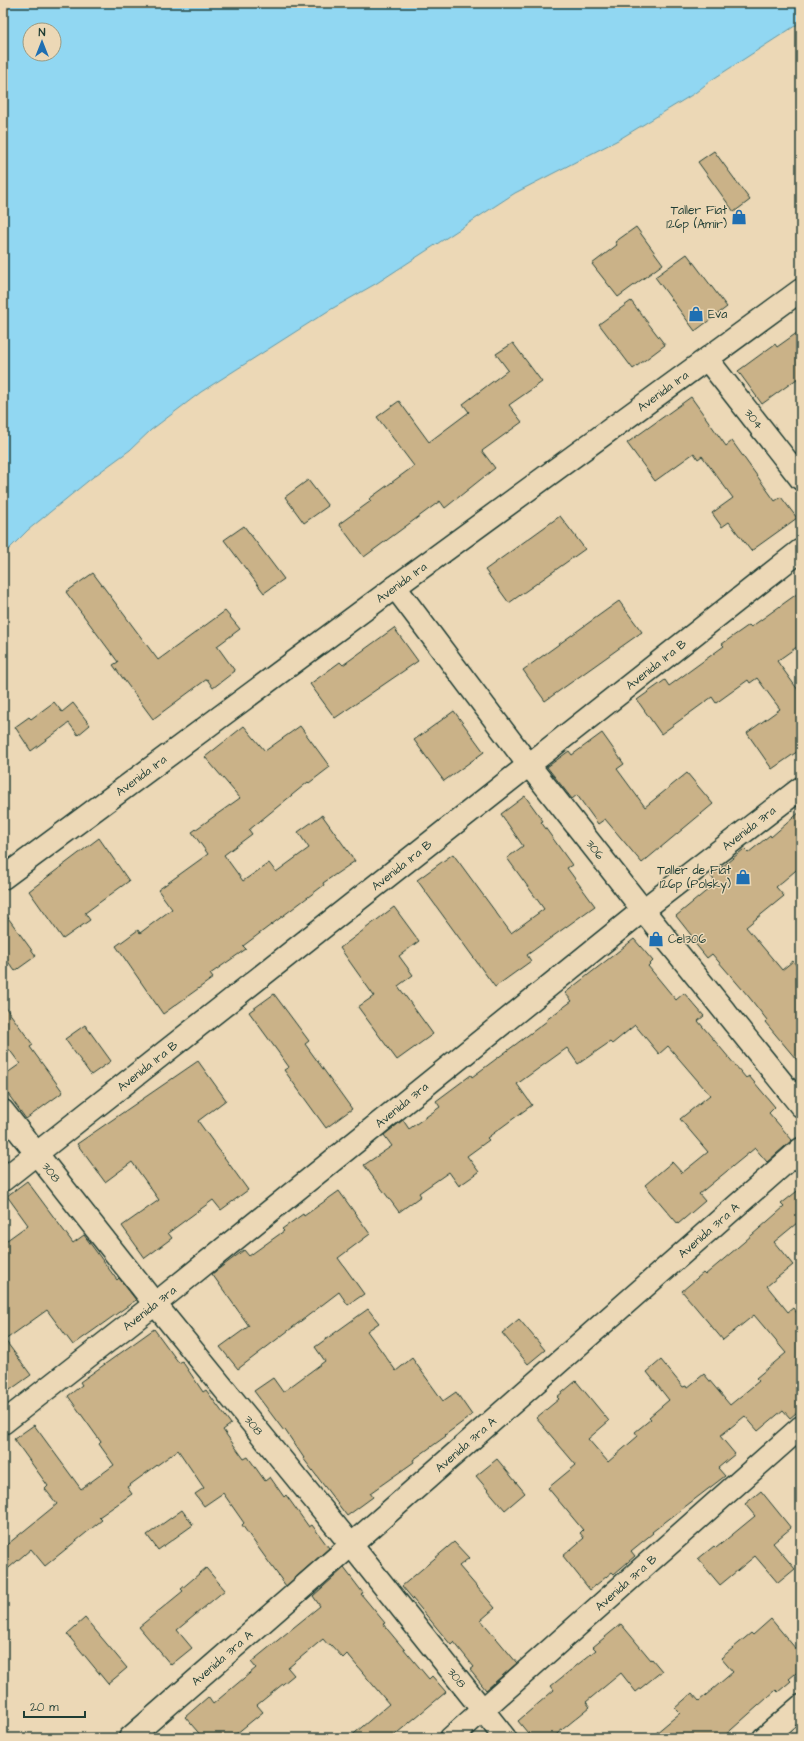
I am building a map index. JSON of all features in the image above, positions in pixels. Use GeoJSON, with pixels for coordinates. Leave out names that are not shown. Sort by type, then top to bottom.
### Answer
{"type":"FeatureCollection","features":[{"type":"Feature","properties":{"kind":"street","name":"Avenida 1ra"},"geometry":{"type":"LineString","coordinates":[[3,878],[394,588],[801,290]]}},
{"type":"Feature","properties":{"kind":"street","name":"304"},"geometry":{"type":"LineString","coordinates":[[707,359],[801,479]]}},
{"type":"Feature","properties":{"kind":"street","name":"Avenida 1ra B"},"geometry":{"type":"LineString","coordinates":[[3,1180],[801,550]]}},
{"type":"Feature","properties":{"kind":"street","name":"306"},"geometry":{"type":"LineString","coordinates":[[394,588],[528,764],[643,910],[801,1106]]}},
{"type":"Feature","properties":{"kind":"street","name":"Avenida 3ra"},"geometry":{"type":"LineString","coordinates":[[3,1423],[155,1304],[643,910],[801,788]]}},
{"type":"Feature","properties":{"kind":"street","name":"308"},"geometry":{"type":"LineString","coordinates":[[3,1111],[155,1304],[352,1546],[505,1738]]}},
{"type":"Feature","properties":{"kind":"street","name":"Avenida 3ra A"},"geometry":{"type":"LineString","coordinates":[[130,1738],[352,1546],[499,1414],[801,1150]]}},
{"type":"Feature","properties":{"kind":"street","name":"Avenida 3ra B"},"geometry":{"type":"LineString","coordinates":[[451,1738],[801,1427]]}},
{"type":"Feature","properties":{"kind":"street"},"geometry":{"type":"LineString","coordinates":[[764,1738],[801,1706]]}},
{"type":"Feature","properties":{"kind":"water"},"geometry":{"type":"Polygon","coordinates":[[[3,3],[801,3],[801,22],[710,81],[695,93],[618,140],[515,193],[377,283],[328,311],[201,392],[151,430],[130,450],[93,477],[28,530],[3,555],[3,3]]]}},
{"type":"Feature","properties":{"kind":"building"},"geometry":{"type":"Polygon","coordinates":[[[714,151],[750,200],[734,212],[698,162],[714,151]]]}},
{"type":"Feature","properties":{"kind":"building"},"geometry":{"type":"Polygon","coordinates":[[[636,227],[663,264],[618,297],[592,264],[617,245],[615,242],[636,227]]]}},
{"type":"Feature","properties":{"kind":"building"},"geometry":{"type":"Polygon","coordinates":[[[687,254],[727,307],[695,331],[655,277],[687,254]]]}},
{"type":"Feature","properties":{"kind":"building"},"geometry":{"type":"Polygon","coordinates":[[[631,301],[665,345],[633,369],[599,324],[631,301]]]}},
{"type":"Feature","properties":{"kind":"building"},"geometry":{"type":"Polygon","coordinates":[[[801,330],[801,376],[762,404],[738,371],[775,344],[777,347],[801,330]]]}},
{"type":"Feature","properties":{"kind":"building"},"geometry":{"type":"Polygon","coordinates":[[[513,343],[542,382],[509,405],[522,422],[482,451],[495,468],[445,508],[440,501],[364,557],[339,524],[371,501],[369,499],[414,466],[377,417],[399,401],[429,442],[469,412],[463,404],[508,370],[496,354],[513,343]]]}},
{"type":"Feature","properties":{"kind":"building"},"geometry":{"type":"Polygon","coordinates":[[[691,397],[726,446],[732,441],[775,501],[781,497],[797,518],[751,551],[729,522],[722,527],[712,513],[733,498],[702,456],[698,459],[694,453],[655,481],[627,443],[691,397]]]}},
{"type":"Feature","properties":{"kind":"building"},"geometry":{"type":"Polygon","coordinates":[[[308,480],[328,506],[304,523],[285,497],[308,480]]]}},
{"type":"Feature","properties":{"kind":"building"},"geometry":{"type":"Polygon","coordinates":[[[560,516],[585,549],[509,603],[485,570],[560,516]]]}},
{"type":"Feature","properties":{"kind":"building"},"geometry":{"type":"Polygon","coordinates":[[[244,526],[284,579],[264,593],[224,540],[244,526]]]}},
{"type":"Feature","properties":{"kind":"building"},"geometry":{"type":"Polygon","coordinates":[[[93,573],[158,660],[225,611],[240,629],[217,646],[235,671],[213,688],[207,679],[153,719],[113,665],[118,662],[66,592],[93,573]]]}},
{"type":"Feature","properties":{"kind":"building"},"geometry":{"type":"Polygon","coordinates":[[[801,591],[801,644],[777,661],[801,694],[801,749],[772,769],[747,733],[780,709],[757,678],[750,683],[748,680],[716,703],[712,697],[661,734],[637,700],[665,680],[669,686],[724,646],[722,644],[749,625],[751,627],[801,591]]]}},
{"type":"Feature","properties":{"kind":"building"},"geometry":{"type":"Polygon","coordinates":[[[619,601],[642,632],[545,701],[523,670],[619,601]]]}},
{"type":"Feature","properties":{"kind":"building"},"geometry":{"type":"Polygon","coordinates":[[[394,628],[418,661],[335,718],[310,684],[340,662],[343,665],[394,628]]]}},
{"type":"Feature","properties":{"kind":"building"},"geometry":{"type":"Polygon","coordinates":[[[54,702],[62,712],[73,703],[90,725],[78,735],[69,723],[31,751],[15,727],[29,717],[31,719],[54,702]]]}},
{"type":"Feature","properties":{"kind":"building"},"geometry":{"type":"Polygon","coordinates":[[[454,711],[484,752],[444,781],[414,740],[454,711]]]}},
{"type":"Feature","properties":{"kind":"building"},"geometry":{"type":"Polygon","coordinates":[[[244,726],[265,751],[300,726],[330,767],[309,783],[308,782],[249,830],[252,834],[224,855],[243,881],[269,863],[276,872],[309,848],[298,832],[322,815],[355,861],[323,883],[324,885],[243,946],[246,949],[210,974],[213,978],[163,1014],[116,946],[138,930],[140,933],[172,909],[158,890],[208,854],[192,832],[240,798],[205,757],[244,726]]]}},
{"type":"Feature","properties":{"kind":"building"},"geometry":{"type":"Polygon","coordinates":[[[602,733],[624,764],[617,769],[645,807],[687,773],[713,804],[642,863],[605,819],[598,824],[577,795],[572,799],[547,767],[569,751],[572,755],[602,733]]]}},
{"type":"Feature","properties":{"kind":"building"},"geometry":{"type":"Polygon","coordinates":[[[525,796],[543,821],[541,822],[572,865],[567,868],[595,906],[527,955],[531,961],[495,987],[417,880],[453,854],[511,933],[544,909],[507,858],[523,846],[501,814],[525,796]]]}},
{"type":"Feature","properties":{"kind":"building"},"geometry":{"type":"Polygon","coordinates":[[[801,811],[801,866],[776,887],[784,896],[746,927],[782,970],[793,961],[801,971],[801,1065],[765,1022],[767,1020],[749,997],[712,954],[707,958],[676,916],[716,883],[711,876],[744,849],[748,853],[770,835],[771,837],[801,811]]]}},
{"type":"Feature","properties":{"kind":"building"},"geometry":{"type":"Polygon","coordinates":[[[99,838],[129,881],[85,913],[90,920],[63,939],[29,891],[99,838]]]}},
{"type":"Feature","properties":{"kind":"building"},"geometry":{"type":"Polygon","coordinates":[[[394,907],[419,941],[399,956],[413,975],[398,986],[433,1034],[397,1060],[358,1007],[374,996],[340,948],[394,907]]]}},
{"type":"Feature","properties":{"kind":"building"},"geometry":{"type":"Polygon","coordinates":[[[3,911],[36,956],[15,971],[3,955],[3,911]]]}},
{"type":"Feature","properties":{"kind":"building"},"geometry":{"type":"Polygon","coordinates":[[[634,939],[653,961],[648,966],[676,1000],[684,993],[704,1016],[698,1021],[746,1078],[749,1076],[775,1107],[769,1113],[792,1140],[767,1162],[755,1148],[699,1194],[705,1201],[678,1224],[645,1185],[672,1162],[682,1173],[708,1152],[680,1119],[710,1095],[668,1046],[659,1054],[635,1025],[612,1044],[610,1042],[578,1064],[567,1048],[517,1084],[532,1105],[487,1138],[489,1140],[467,1156],[479,1172],[459,1186],[449,1172],[419,1193],[421,1196],[399,1212],[364,1165],[392,1146],[384,1135],[403,1120],[409,1129],[440,1107],[436,1101],[471,1075],[472,1077],[572,1001],[565,993],[634,939]]]}},
{"type":"Feature","properties":{"kind":"building"},"geometry":{"type":"Polygon","coordinates":[[[274,994],[309,1041],[305,1044],[352,1109],[326,1128],[284,1070],[289,1067],[249,1012],[274,994]]]}},
{"type":"Feature","properties":{"kind":"building"},"geometry":{"type":"Polygon","coordinates":[[[3,1004],[33,1045],[30,1047],[63,1092],[26,1119],[3,1087],[3,1076],[20,1064],[3,1041],[3,1004]]]}},
{"type":"Feature","properties":{"kind":"building"},"geometry":{"type":"Polygon","coordinates":[[[85,1025],[111,1061],[91,1075],[65,1039],[85,1025]]]}},
{"type":"Feature","properties":{"kind":"building"},"geometry":{"type":"Polygon","coordinates":[[[198,1061],[226,1100],[198,1121],[248,1190],[221,1210],[213,1200],[168,1233],[172,1238],[145,1258],[122,1226],[159,1200],[132,1162],[105,1182],[77,1144],[198,1061]]]}},
{"type":"Feature","properties":{"kind":"building"},"geometry":{"type":"Polygon","coordinates":[[[27,1181],[73,1243],[84,1235],[117,1280],[119,1278],[136,1300],[73,1345],[47,1310],[5,1340],[31,1375],[3,1395],[3,1243],[28,1225],[7,1196],[27,1181]]]}},
{"type":"Feature","properties":{"kind":"building"},"geometry":{"type":"Polygon","coordinates":[[[801,1188],[801,1228],[797,1223],[774,1242],[793,1265],[767,1286],[788,1312],[793,1308],[801,1318],[801,1409],[790,1418],[783,1410],[758,1431],[745,1416],[720,1436],[735,1454],[718,1468],[725,1476],[652,1532],[653,1533],[631,1551],[635,1556],[614,1574],[612,1572],[590,1590],[563,1556],[584,1538],[580,1533],[583,1530],[548,1488],[576,1465],[536,1418],[559,1399],[557,1397],[576,1381],[609,1421],[588,1439],[608,1462],[638,1436],[635,1432],[651,1419],[649,1417],[669,1400],[647,1372],[661,1360],[683,1387],[686,1386],[687,1388],[704,1374],[730,1405],[759,1381],[756,1378],[786,1353],[754,1315],[723,1340],[682,1291],[703,1273],[705,1275],[744,1242],[784,1207],[781,1204],[801,1188]]]}},
{"type":"Feature","properties":{"kind":"building"},"geometry":{"type":"Polygon","coordinates":[[[339,1191],[370,1234],[338,1258],[364,1294],[348,1305],[339,1292],[238,1369],[220,1347],[249,1326],[212,1274],[244,1250],[249,1256],[284,1231],[282,1229],[303,1214],[304,1216],[339,1191]]]}},
{"type":"Feature","properties":{"kind":"building"},"geometry":{"type":"Polygon","coordinates":[[[368,1309],[379,1323],[367,1331],[396,1371],[412,1358],[443,1401],[456,1392],[472,1415],[413,1460],[414,1462],[370,1493],[373,1497],[347,1516],[303,1458],[285,1430],[284,1431],[254,1391],[273,1378],[283,1392],[325,1361],[315,1347],[368,1309]]]}},
{"type":"Feature","properties":{"kind":"building"},"geometry":{"type":"Polygon","coordinates":[[[519,1319],[545,1350],[528,1364],[502,1333],[519,1319]]]}},
{"type":"Feature","properties":{"kind":"building"},"geometry":{"type":"Polygon","coordinates":[[[154,1329],[179,1363],[182,1361],[203,1392],[206,1390],[231,1424],[223,1430],[244,1459],[248,1457],[265,1481],[270,1477],[284,1497],[286,1495],[309,1527],[312,1525],[329,1548],[286,1586],[242,1525],[244,1523],[223,1493],[204,1506],[195,1494],[204,1488],[178,1450],[127,1487],[132,1494],[99,1517],[102,1520],[45,1566],[31,1549],[3,1573],[3,1548],[57,1504],[45,1489],[48,1486],[14,1439],[34,1425],[81,1489],[114,1465],[99,1444],[101,1442],[68,1396],[82,1385],[80,1382],[154,1329]]]}},
{"type":"Feature","properties":{"kind":"building"},"geometry":{"type":"Polygon","coordinates":[[[497,1459],[525,1493],[505,1510],[476,1476],[497,1459]]]}},
{"type":"Feature","properties":{"kind":"building"},"geometry":{"type":"Polygon","coordinates":[[[761,1491],[791,1528],[773,1543],[795,1569],[778,1583],[755,1556],[720,1585],[698,1559],[714,1546],[716,1548],[755,1516],[745,1504],[761,1491]]]}},
{"type":"Feature","properties":{"kind":"building"},"geometry":{"type":"Polygon","coordinates":[[[182,1510],[193,1525],[158,1550],[147,1535],[182,1510]]]}},
{"type":"Feature","properties":{"kind":"building"},"geometry":{"type":"Polygon","coordinates":[[[454,1542],[469,1558],[459,1566],[495,1608],[481,1620],[517,1663],[486,1690],[470,1670],[474,1667],[454,1642],[451,1645],[402,1586],[454,1542]]]}},
{"type":"Feature","properties":{"kind":"building"},"geometry":{"type":"Polygon","coordinates":[[[206,1568],[225,1590],[177,1630],[192,1648],[171,1665],[139,1627],[183,1591],[181,1589],[206,1568]]]}},
{"type":"Feature","properties":{"kind":"building"},"geometry":{"type":"Polygon","coordinates":[[[344,1568],[363,1593],[361,1594],[385,1623],[383,1624],[429,1679],[432,1676],[446,1692],[391,1738],[349,1738],[389,1704],[347,1654],[343,1658],[323,1639],[288,1668],[294,1675],[257,1705],[263,1712],[231,1738],[203,1738],[185,1717],[208,1697],[213,1704],[256,1668],[251,1662],[320,1606],[313,1596],[344,1568]]]}},
{"type":"Feature","properties":{"kind":"building"},"geometry":{"type":"Polygon","coordinates":[[[85,1618],[127,1668],[108,1684],[67,1634],[85,1618]]]}},
{"type":"Feature","properties":{"kind":"building"},"geometry":{"type":"Polygon","coordinates":[[[771,1619],[801,1655],[801,1669],[789,1679],[791,1681],[778,1692],[776,1690],[722,1738],[650,1738],[680,1713],[675,1708],[692,1693],[699,1701],[733,1672],[721,1658],[751,1633],[753,1635],[771,1619]]]}},
{"type":"Feature","properties":{"kind":"building"},"geometry":{"type":"Polygon","coordinates":[[[621,1624],[662,1671],[636,1692],[621,1673],[586,1702],[590,1707],[552,1738],[532,1738],[518,1721],[554,1690],[551,1686],[596,1650],[593,1647],[621,1624]]]}},
{"type":"Feature","properties":{"kind":"place","name":"Taller Fiat 126p (Amir)"},"geometry":{"type":"Point","coordinates":[739,217]}},
{"type":"Feature","properties":{"kind":"place","name":"Eva"},"geometry":{"type":"Point","coordinates":[696,314]}},
{"type":"Feature","properties":{"kind":"place","name":"Taller de Fiat 126p (Polsky)"},"geometry":{"type":"Point","coordinates":[743,877]}},
{"type":"Feature","properties":{"kind":"place","name":"Cel306"},"geometry":{"type":"Point","coordinates":[656,939]}}]}
